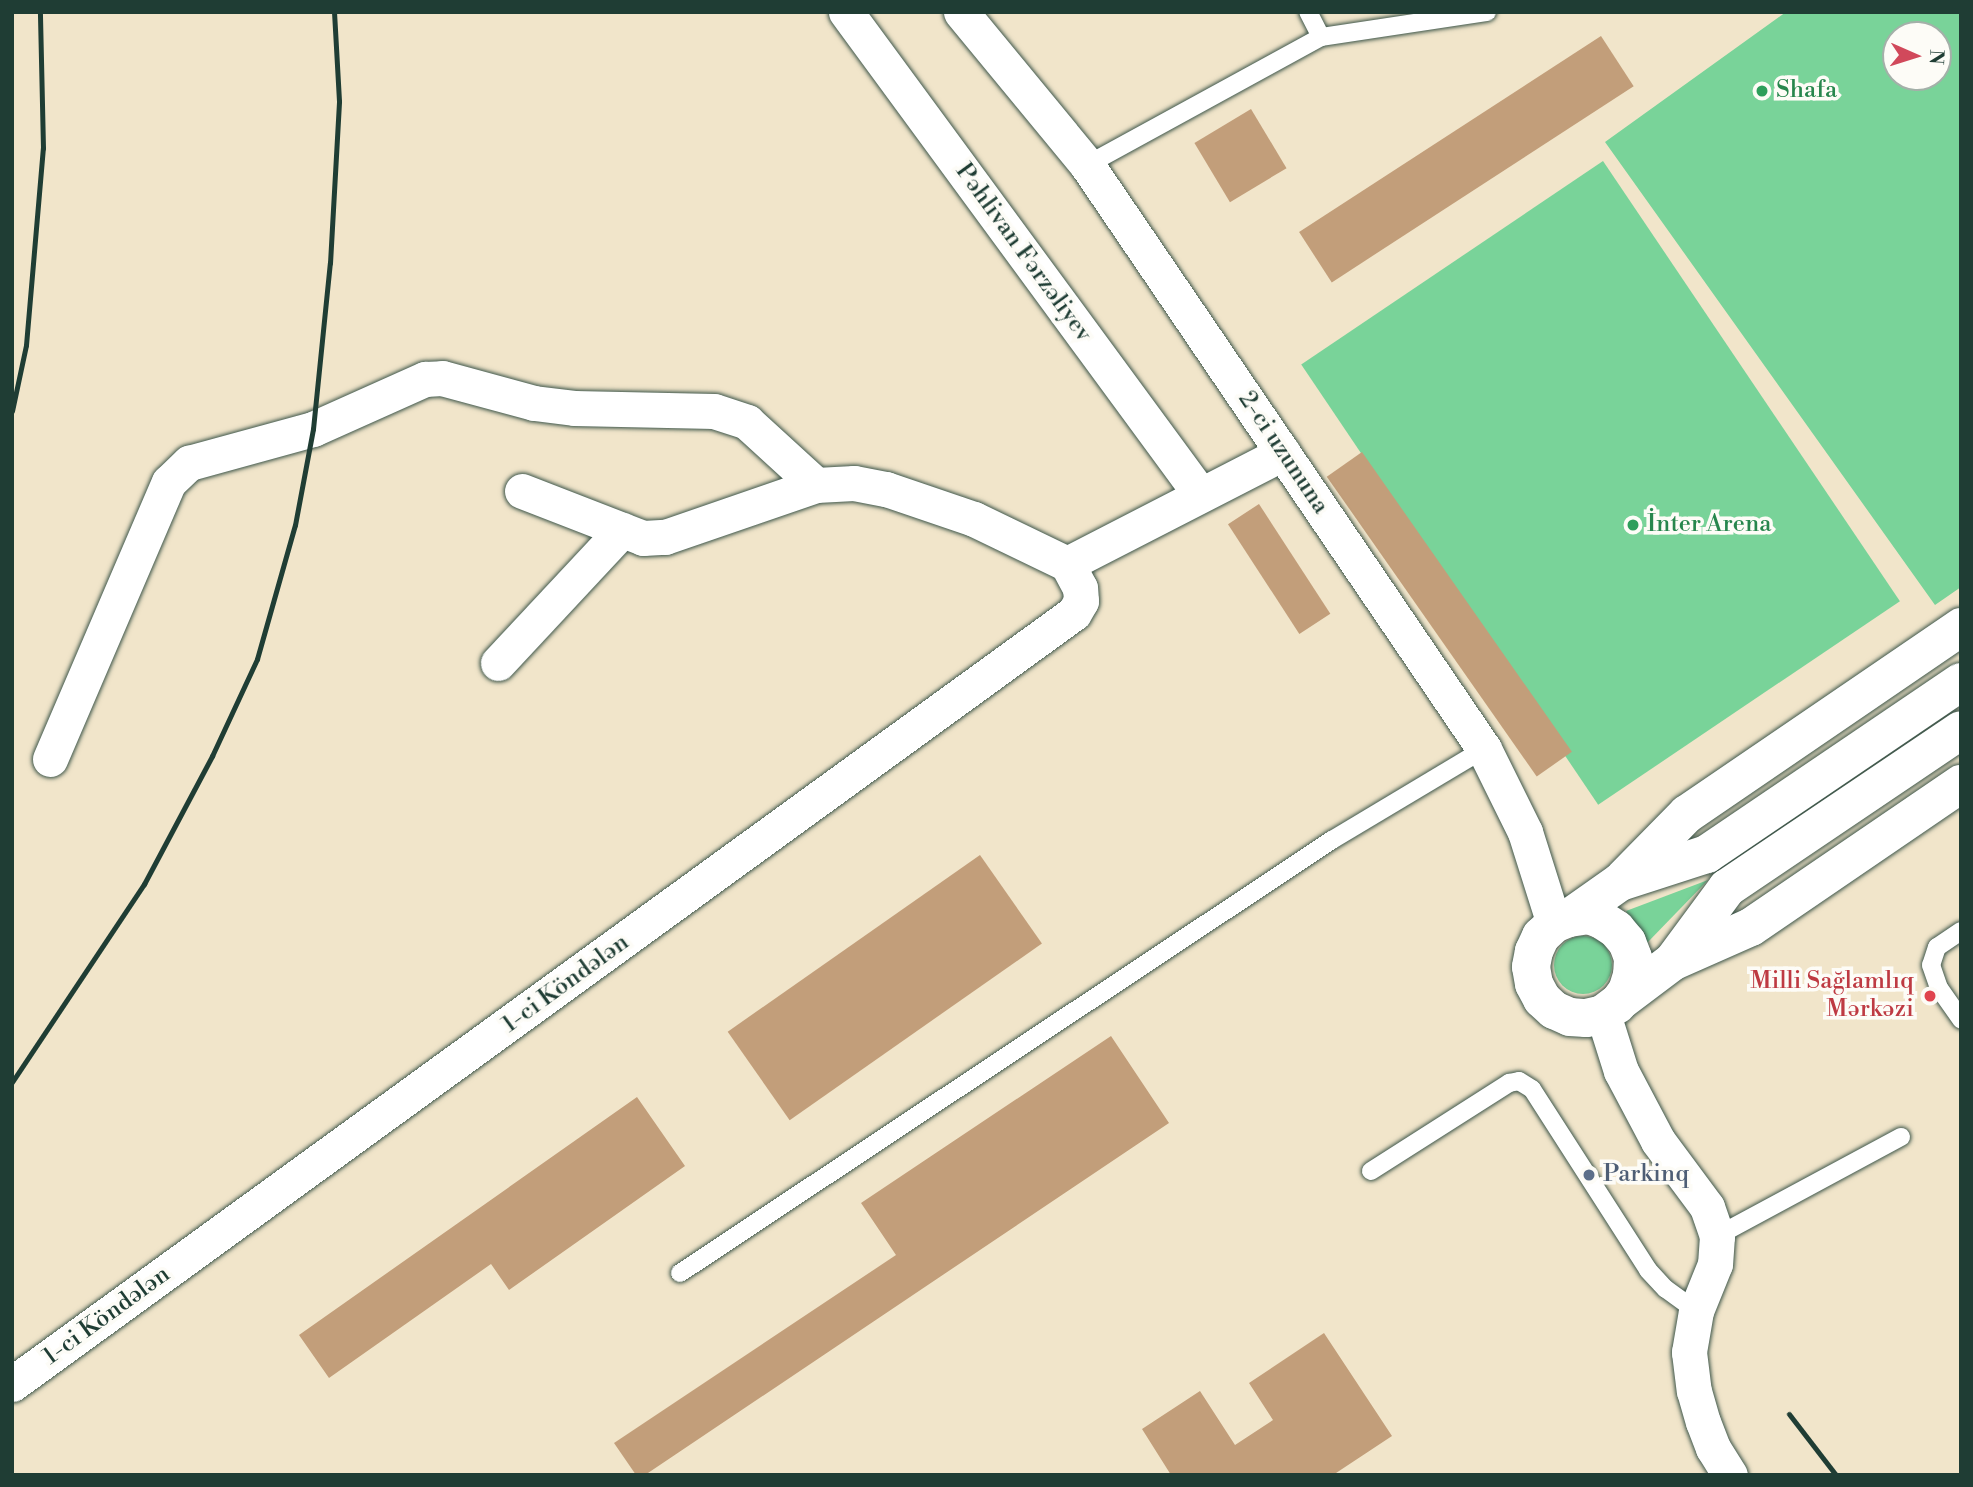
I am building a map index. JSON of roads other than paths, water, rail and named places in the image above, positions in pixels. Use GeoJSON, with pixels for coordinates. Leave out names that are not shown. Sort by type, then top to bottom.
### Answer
{"type":"FeatureCollection","features":[{"type":"Feature","properties":{"kind":"main road"},"geometry":{"type":"LineString","coordinates":[[1961,627],[1687,814],[1620,882],[1541,936],[1531,967],[1534,984],[1542,999],[1562,1013],[1586,1018],[1610,1009],[1672,962],[1751,928],[1961,785]]}},
{"type":"Feature","properties":{"kind":"main road"},"geometry":{"type":"LineString","coordinates":[[1620,882],[1707,854],[1961,682]]}},
{"type":"Feature","properties":{"kind":"main road"},"geometry":{"type":"LineString","coordinates":[[1672,962],[1727,888],[1961,730]]}},
{"type":"Feature","properties":{"kind":"main road"},"geometry":{"type":"LineString","coordinates":[[1561,921],[1590,915],[1616,929],[1627,942],[1633,958],[1632,975],[1627,991],[1610,1009]]}},
{"type":"Feature","properties":{"kind":"street","name":"Pəhlivan Fərzəliyev"},"geometry":{"type":"LineString","coordinates":[[846,12],[1200,494]]}},
{"type":"Feature","properties":{"kind":"street","name":"2-ci uzununa"},"geometry":{"type":"LineString","coordinates":[[961,12],[1087,165],[1484,749],[1525,832],[1561,921]]}},
{"type":"Feature","properties":{"kind":"street"},"geometry":{"type":"LineString","coordinates":[[50,760],[169,482],[189,463],[313,429],[425,379],[443,379],[534,403],[586,408],[714,411],[747,422],[817,485]]}},
{"type":"Feature","properties":{"kind":"street"},"geometry":{"type":"LineString","coordinates":[[522,491],[643,538],[665,537],[817,485],[854,483],[886,489],[974,519],[1067,564],[1283,453]]}},
{"type":"Feature","properties":{"kind":"street"},"geometry":{"type":"LineString","coordinates":[[498,663],[622,530]]}},
{"type":"Feature","properties":{"kind":"street","name":"1-ci Köndələn"},"geometry":{"type":"LineString","coordinates":[[12,1384],[1074,613],[1081,601],[1080,589],[1067,564]]}},
{"type":"Feature","properties":{"kind":"street"},"geometry":{"type":"LineString","coordinates":[[1610,1009],[1621,1071],[1658,1141],[1707,1207],[1717,1236],[1715,1264],[1696,1311],[1689,1352],[1694,1391],[1713,1448],[1730,1475]]}},
{"type":"Feature","properties":{"kind":"lane"},"geometry":{"type":"LineString","coordinates":[[1308,12],[1321,37]]}},
{"type":"Feature","properties":{"kind":"lane"},"geometry":{"type":"LineString","coordinates":[[1087,165],[1321,37],[1487,12]]}},
{"type":"Feature","properties":{"kind":"lane"},"geometry":{"type":"LineString","coordinates":[[680,1273],[1332,840],[1484,749]]}},
{"type":"Feature","properties":{"kind":"lane"},"geometry":{"type":"LineString","coordinates":[[1961,931],[1937,947],[1931,965],[1939,988],[1961,1020]]}},
{"type":"Feature","properties":{"kind":"lane"},"geometry":{"type":"LineString","coordinates":[[1371,1171],[1509,1083],[1519,1081],[1532,1089],[1648,1270],[1666,1289],[1696,1311]]}},
{"type":"Feature","properties":{"kind":"lane"},"geometry":{"type":"LineString","coordinates":[[1717,1236],[1901,1137]]}},
{"type":"Feature","properties":{"kind":"railway"},"geometry":{"type":"LineString","coordinates":[[12,411],[26,345],[43,148],[40,12]]}},
{"type":"Feature","properties":{"kind":"railway"},"geometry":{"type":"LineString","coordinates":[[12,1082],[144,884],[212,756],[257,659],[295,525],[313,429],[330,263],[339,101],[334,12]]}},
{"type":"Feature","properties":{"kind":"railway"},"geometry":{"type":"LineString","coordinates":[[1789,1414],[1836,1475]]}},
{"type":"Feature","properties":{"kind":"place","name":"Shafa"},"geometry":{"type":"Point","coordinates":[1762,91]}},
{"type":"Feature","properties":{"kind":"place","name":"İnter Arena"},"geometry":{"type":"Point","coordinates":[1633,525]}},
{"type":"Feature","properties":{"kind":"place","name":"Milli Sağlamlıq Mərkəzi"},"geometry":{"type":"Point","coordinates":[1930,996]}},
{"type":"Feature","properties":{"kind":"place","name":"Parkinq"},"geometry":{"type":"Point","coordinates":[1589,1175]}}]}
